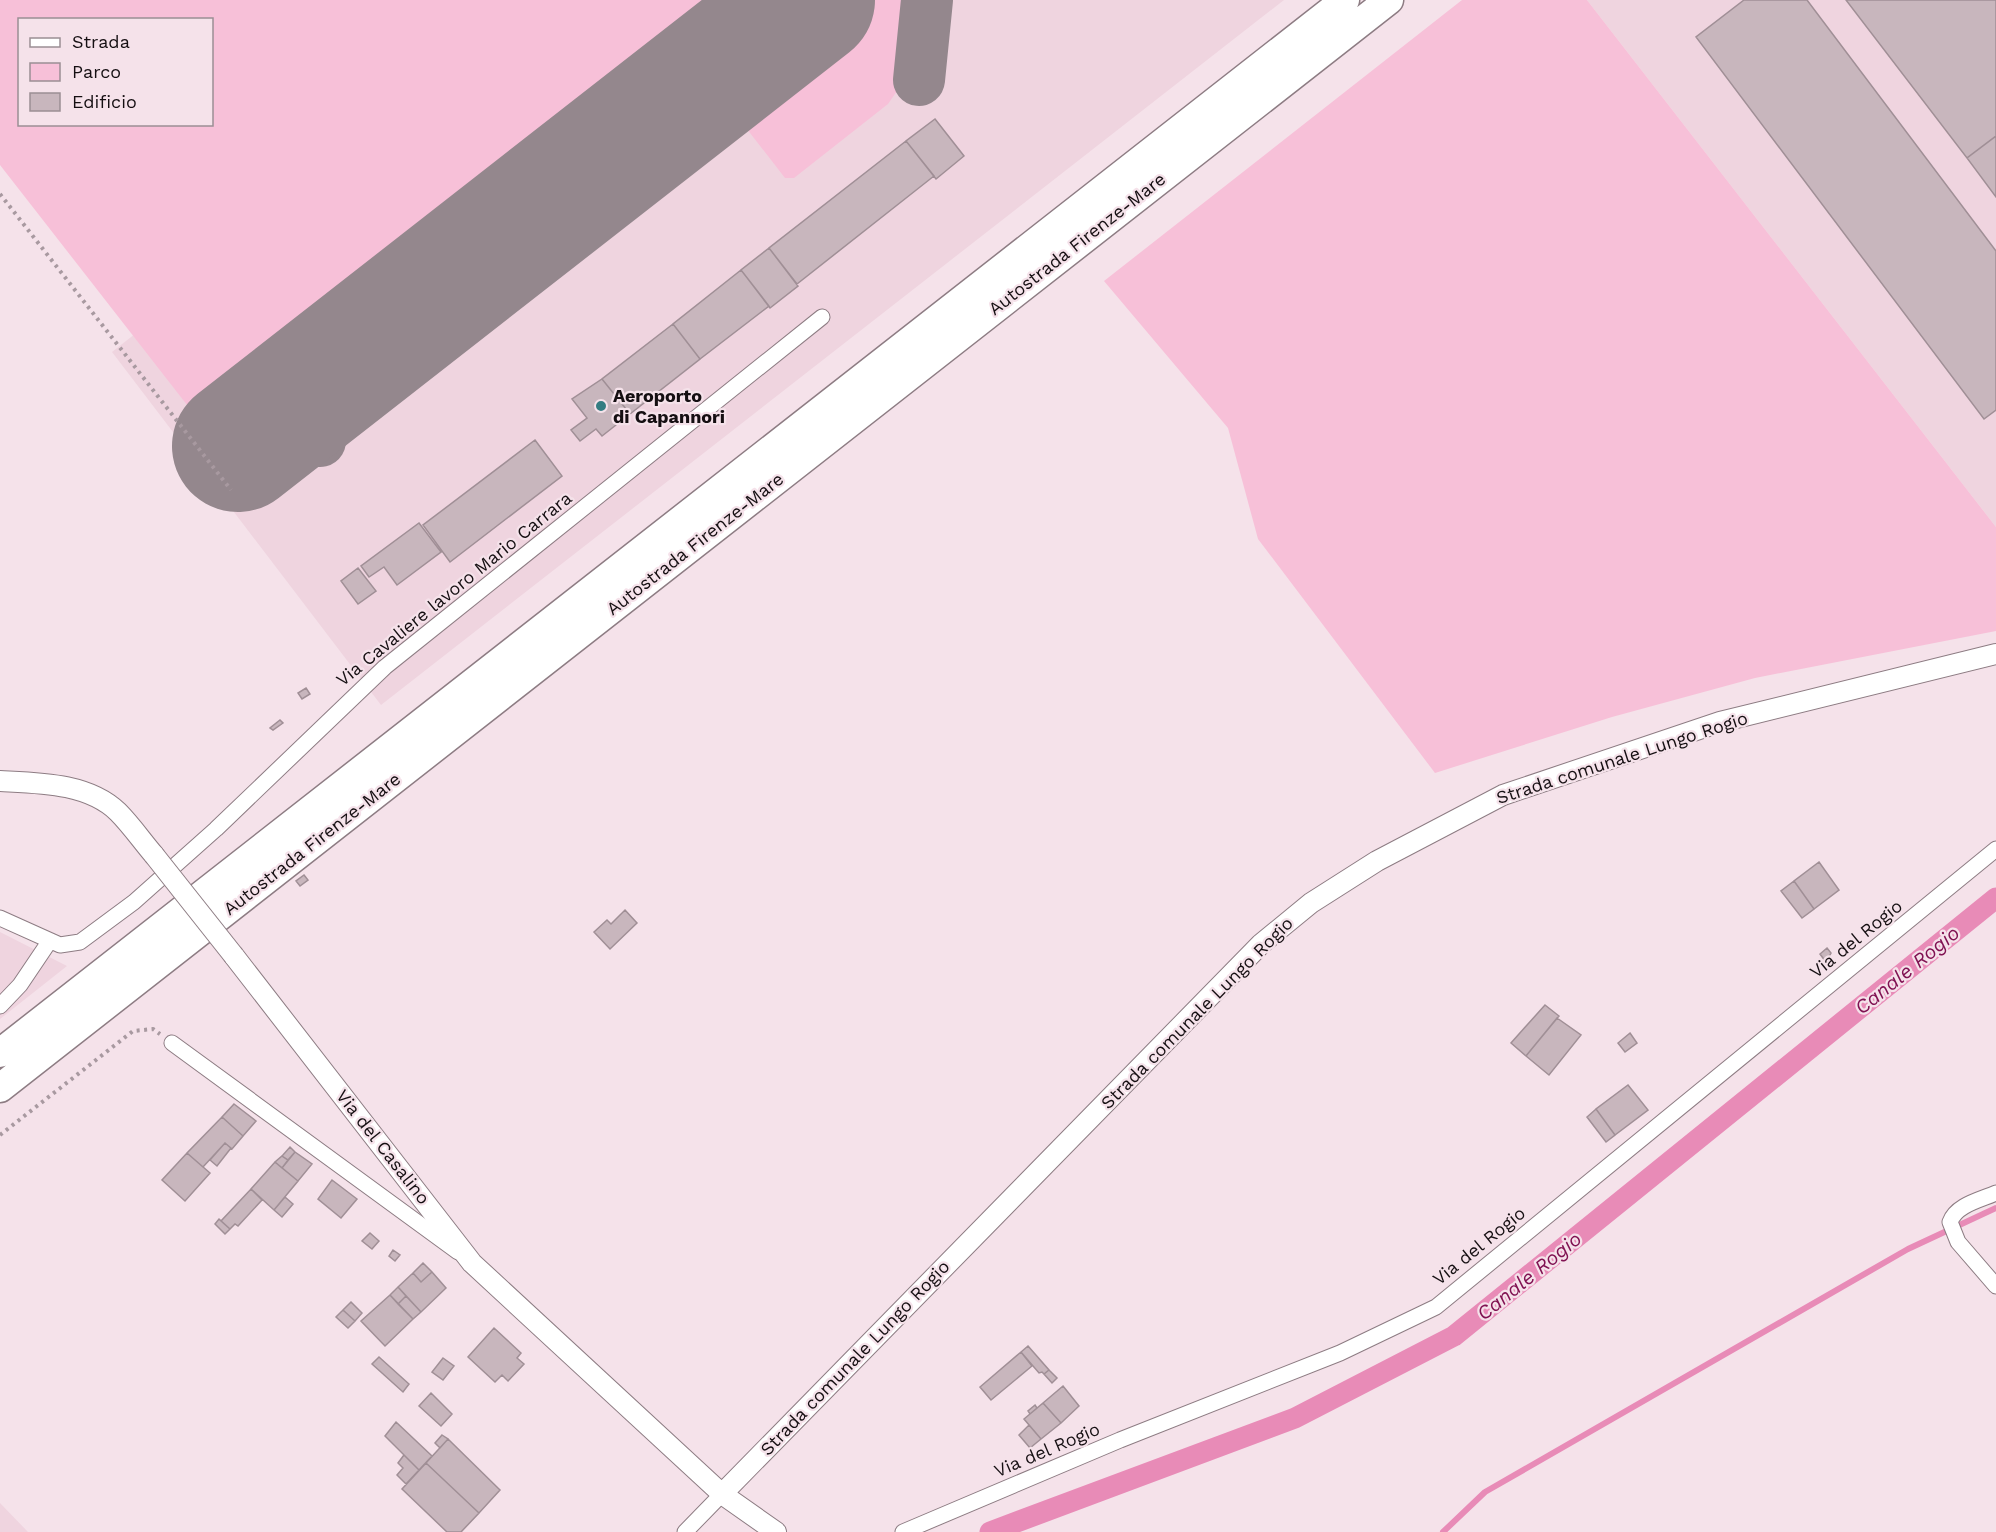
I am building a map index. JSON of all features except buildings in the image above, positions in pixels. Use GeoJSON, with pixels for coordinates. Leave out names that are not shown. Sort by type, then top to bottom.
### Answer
{"type":"FeatureCollection","features":[{"type":"Feature","properties":{"kind":"highway","name":"Autostrada Firenze-Mare"},"geometry":{"type":"LineString","coordinates":[[0,1053],[1345,0]]}},
{"type":"Feature","properties":{"kind":"highway","name":"Autostrada Firenze-Mare"},"geometry":{"type":"LineString","coordinates":[[0,1088],[1389,0]]}},
{"type":"Feature","properties":{"kind":"street","name":"Via Cavaliere lavoro Mario Carrara"},"geometry":{"type":"LineString","coordinates":[[0,918],[49,942],[60,945],[80,942],[134,902],[216,828],[380,671],[822,317]]}},
{"type":"Feature","properties":{"kind":"street","name":"Strada comunale Lungo Rogio"},"geometry":{"type":"LineString","coordinates":[[722,1494],[1262,944],[1311,903],[1377,861],[1503,795],[1720,722],[1996,654]]}},
{"type":"Feature","properties":{"kind":"street","name":"Via del Casalino"},"geometry":{"type":"LineString","coordinates":[[0,781],[53,784],[93,795],[117,811],[234,956],[472,1263],[722,1494],[776,1532]]}},
{"type":"Feature","properties":{"kind":"street","name":"Via del Rogio"},"geometry":{"type":"LineString","coordinates":[[903,1532],[1120,1440],[1340,1353],[1436,1307],[1996,849]]}},
{"type":"Feature","properties":{"kind":"street"},"geometry":{"type":"LineString","coordinates":[[0,1006],[20,985],[49,942]]}},
{"type":"Feature","properties":{"kind":"street"},"geometry":{"type":"LineString","coordinates":[[172,1043],[472,1263]]}},
{"type":"Feature","properties":{"kind":"street"},"geometry":{"type":"LineString","coordinates":[[1996,1193],[1961,1208],[1953,1214],[1950,1222],[1958,1242],[1996,1286]]}},
{"type":"Feature","properties":{"kind":"street"},"geometry":{"type":"LineString","coordinates":[[685,1532],[722,1494]]}},
{"type":"Feature","properties":{"kind":"path"},"geometry":{"type":"LineString","coordinates":[[0,194],[231,490]]}},
{"type":"Feature","properties":{"kind":"path"},"geometry":{"type":"LineString","coordinates":[[0,1135],[134,1031],[153,1029],[172,1043]]}},
{"type":"Feature","properties":{"kind":"shaded area"},"geometry":{"type":"Polygon","coordinates":[[[559,0],[1284,0],[381,705],[112,352],[559,0]]]}},
{"type":"Feature","properties":{"kind":"shaded area"},"geometry":{"type":"Polygon","coordinates":[[[1587,0],[1996,0],[1996,527],[1587,0]]]}},
{"type":"Feature","properties":{"kind":"shaded area"},"geometry":{"type":"Polygon","coordinates":[[[0,932],[67,966],[0,1019],[0,932]]]}},
{"type":"Feature","properties":{"kind":"shaded area"},"geometry":{"type":"Polygon","coordinates":[[[0,1503],[28,1532],[0,1532],[0,1503]]]}},
{"type":"Feature","properties":{"kind":"green space"},"geometry":{"type":"Polygon","coordinates":[[[0,0],[751,0],[205,428],[0,165],[0,0]]]}},
{"type":"Feature","properties":{"kind":"green space"},"geometry":{"type":"Polygon","coordinates":[[[855,0],[912,0],[899,88],[888,104],[794,178],[785,178],[726,102],[855,0]]]}},
{"type":"Feature","properties":{"kind":"green space"},"geometry":{"type":"Polygon","coordinates":[[[1462,0],[1587,0],[1996,527],[1996,631],[1755,678],[1612,717],[1435,773],[1258,539],[1228,428],[1104,281],[1462,0]]]}},
{"type":"Feature","properties":{"kind":"waterway","name":"Canale Rogio"},"geometry":{"type":"LineString","coordinates":[[990,1532],[1295,1418],[1454,1336],[1996,898]]}},
{"type":"Feature","properties":{"kind":"waterway"},"geometry":{"type":"LineString","coordinates":[[1443,1532],[1485,1492],[1908,1249],[1996,1208]]}},
{"type":"Feature","properties":{"kind":"taxiway"},"geometry":{"type":"LineString","coordinates":[[919,80],[927,0]]}},
{"type":"Feature","properties":{"kind":"taxiway"},"geometry":{"type":"LineString","coordinates":[[292,403],[320,441]]}},
{"type":"Feature","properties":{"kind":"runway"},"geometry":{"type":"LineString","coordinates":[[238,446],[809,0]]}},
{"type":"Feature","properties":{"kind":"place","name":"Aeroporto di Capannori"},"geometry":{"type":"Point","coordinates":[601,406]}}]}
